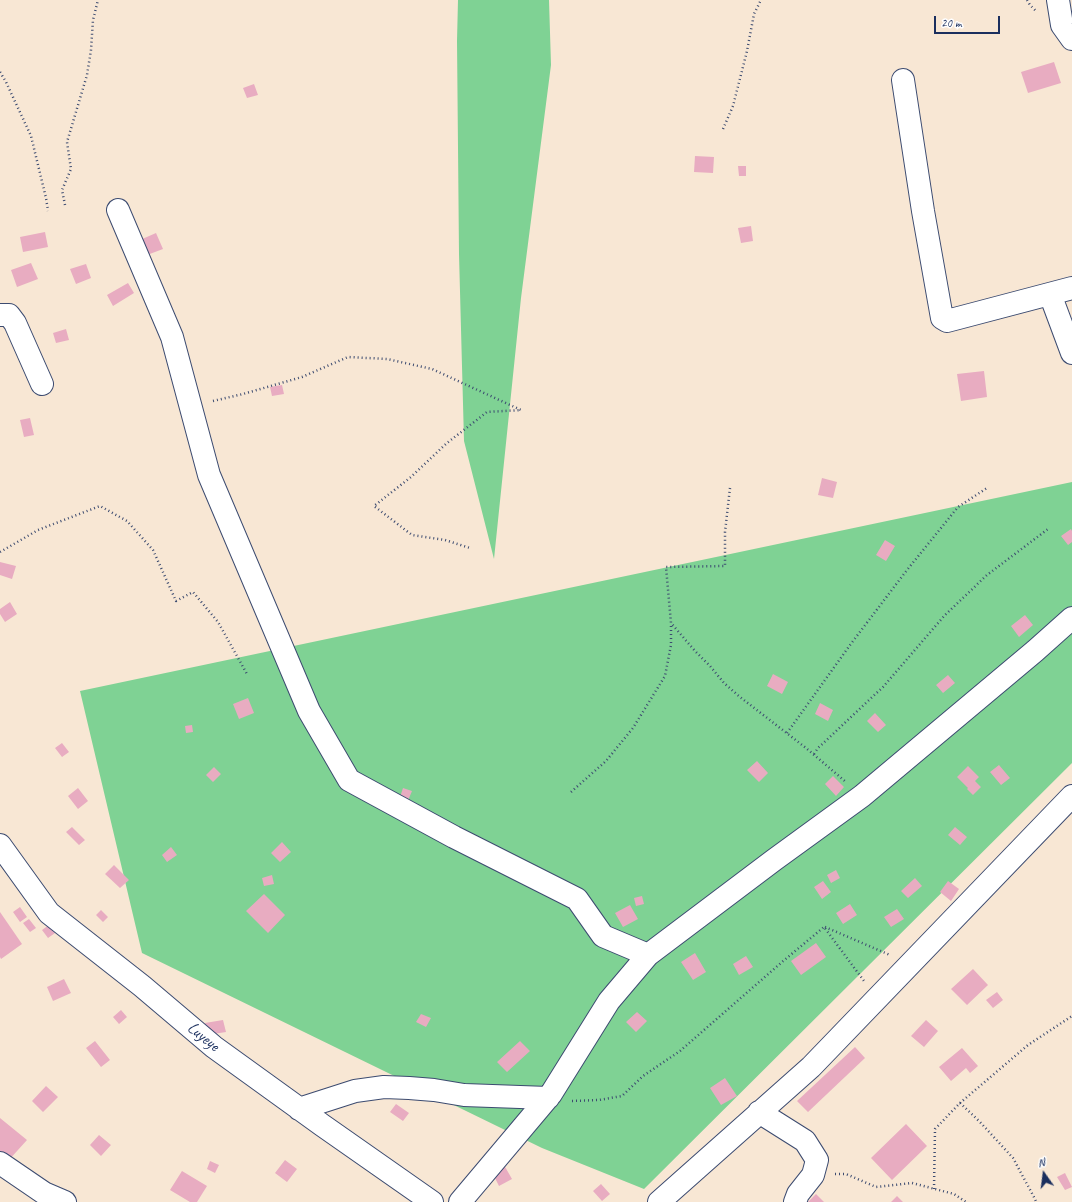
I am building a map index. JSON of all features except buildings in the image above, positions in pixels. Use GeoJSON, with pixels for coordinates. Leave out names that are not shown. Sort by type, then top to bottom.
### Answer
{"type":"FeatureCollection","features":[{"type":"Feature","properties":{"kind":"street"},"geometry":{"type":"LineString","coordinates":[[1058,0],[1062,25],[1072,38]]}},
{"type":"Feature","properties":{"kind":"street"},"geometry":{"type":"LineString","coordinates":[[903,80],[923,211],[942,318],[947,321],[1072,288]]}},
{"type":"Feature","properties":{"kind":"street"},"geometry":{"type":"LineString","coordinates":[[118,210],[172,337],[209,475],[309,711],[349,780],[454,837],[577,899],[603,936],[648,955]]}},
{"type":"Feature","properties":{"kind":"street"},"geometry":{"type":"LineString","coordinates":[[1050,294],[1072,353]]}},
{"type":"Feature","properties":{"kind":"street"},"geometry":{"type":"LineString","coordinates":[[0,316],[9,315],[15,323],[42,384]]}},
{"type":"Feature","properties":{"kind":"street"},"geometry":{"type":"LineString","coordinates":[[460,1202],[548,1098],[609,1001],[648,955],[862,796],[1072,618]]}},
{"type":"Feature","properties":{"kind":"street"},"geometry":{"type":"LineString","coordinates":[[659,1202],[811,1067],[1072,796]]}},
{"type":"Feature","properties":{"kind":"street","name":"Luyeye"},"geometry":{"type":"LineString","coordinates":[[0,845],[49,913],[142,986],[214,1047],[299,1109],[432,1202]]}},
{"type":"Feature","properties":{"kind":"street"},"geometry":{"type":"LineString","coordinates":[[299,1109],[355,1091],[384,1087],[434,1090],[464,1095],[548,1098]]}},
{"type":"Feature","properties":{"kind":"street"},"geometry":{"type":"LineString","coordinates":[[759,1112],[805,1141],[817,1160],[813,1175],[798,1194],[795,1202]]}},
{"type":"Feature","properties":{"kind":"street"},"geometry":{"type":"LineString","coordinates":[[0,1163],[44,1193],[65,1202]]}},
{"type":"Feature","properties":{"kind":"path"},"geometry":{"type":"LineString","coordinates":[[65,205],[62,190],[71,169],[67,142],[87,74],[93,20],[98,0]]}},
{"type":"Feature","properties":{"kind":"path"},"geometry":{"type":"LineString","coordinates":[[723,129],[733,106],[747,51],[754,14],[761,0]]}},
{"type":"Feature","properties":{"kind":"path"},"geometry":{"type":"LineString","coordinates":[[0,72],[31,136],[48,211]]}},
{"type":"Feature","properties":{"kind":"path"},"geometry":{"type":"LineString","coordinates":[[191,406],[243,394],[302,377],[348,357],[387,359],[432,369],[521,410],[486,412],[446,443],[411,476],[374,506],[412,535],[445,540],[470,548]]}},
{"type":"Feature","properties":{"kind":"path"},"geometry":{"type":"LineString","coordinates":[[571,792],[606,762],[633,728],[665,676],[671,645],[671,623],[666,567],[724,566],[725,532],[730,488]]}},
{"type":"Feature","properties":{"kind":"path"},"geometry":{"type":"LineString","coordinates":[[787,733],[850,645],[907,570],[958,507],[987,488]]}},
{"type":"Feature","properties":{"kind":"path"},"geometry":{"type":"LineString","coordinates":[[0,552],[38,530],[100,506],[127,521],[153,550],[176,601],[193,592],[218,622],[247,674]]}},
{"type":"Feature","properties":{"kind":"path"},"geometry":{"type":"LineString","coordinates":[[814,754],[818,748],[883,687],[955,605],[987,575],[1048,529]]}},
{"type":"Feature","properties":{"kind":"path"},"geometry":{"type":"LineString","coordinates":[[671,623],[724,683],[814,754],[862,796]]}},
{"type":"Feature","properties":{"kind":"path"},"geometry":{"type":"LineString","coordinates":[[824,927],[911,964]]}},
{"type":"Feature","properties":{"kind":"path"},"geometry":{"type":"LineString","coordinates":[[824,927],[877,999]]}},
{"type":"Feature","properties":{"kind":"path"},"geometry":{"type":"LineString","coordinates":[[548,1098],[576,1101],[599,1100],[622,1096],[643,1076],[680,1051],[824,927]]}},
{"type":"Feature","properties":{"kind":"path"},"geometry":{"type":"LineString","coordinates":[[934,1189],[935,1129],[960,1104],[1028,1045],[1072,1016]]}},
{"type":"Feature","properties":{"kind":"path"},"geometry":{"type":"LineString","coordinates":[[960,1104],[980,1122],[1013,1158],[1036,1202]]}},
{"type":"Feature","properties":{"kind":"path"},"geometry":{"type":"LineString","coordinates":[[813,1175],[846,1174],[876,1187],[912,1183],[954,1194],[966,1202]]}},
{"type":"Feature","properties":{"kind":"green space"},"geometry":{"type":"Polygon","coordinates":[[[458,0],[549,0],[551,65],[521,298],[494,559],[464,441],[459,254],[458,0]]]}},
{"type":"Feature","properties":{"kind":"green space"},"geometry":{"type":"Polygon","coordinates":[[[1072,482],[1072,763],[644,1189],[542,1148],[142,953],[80,691],[1072,482]]]}}]}
